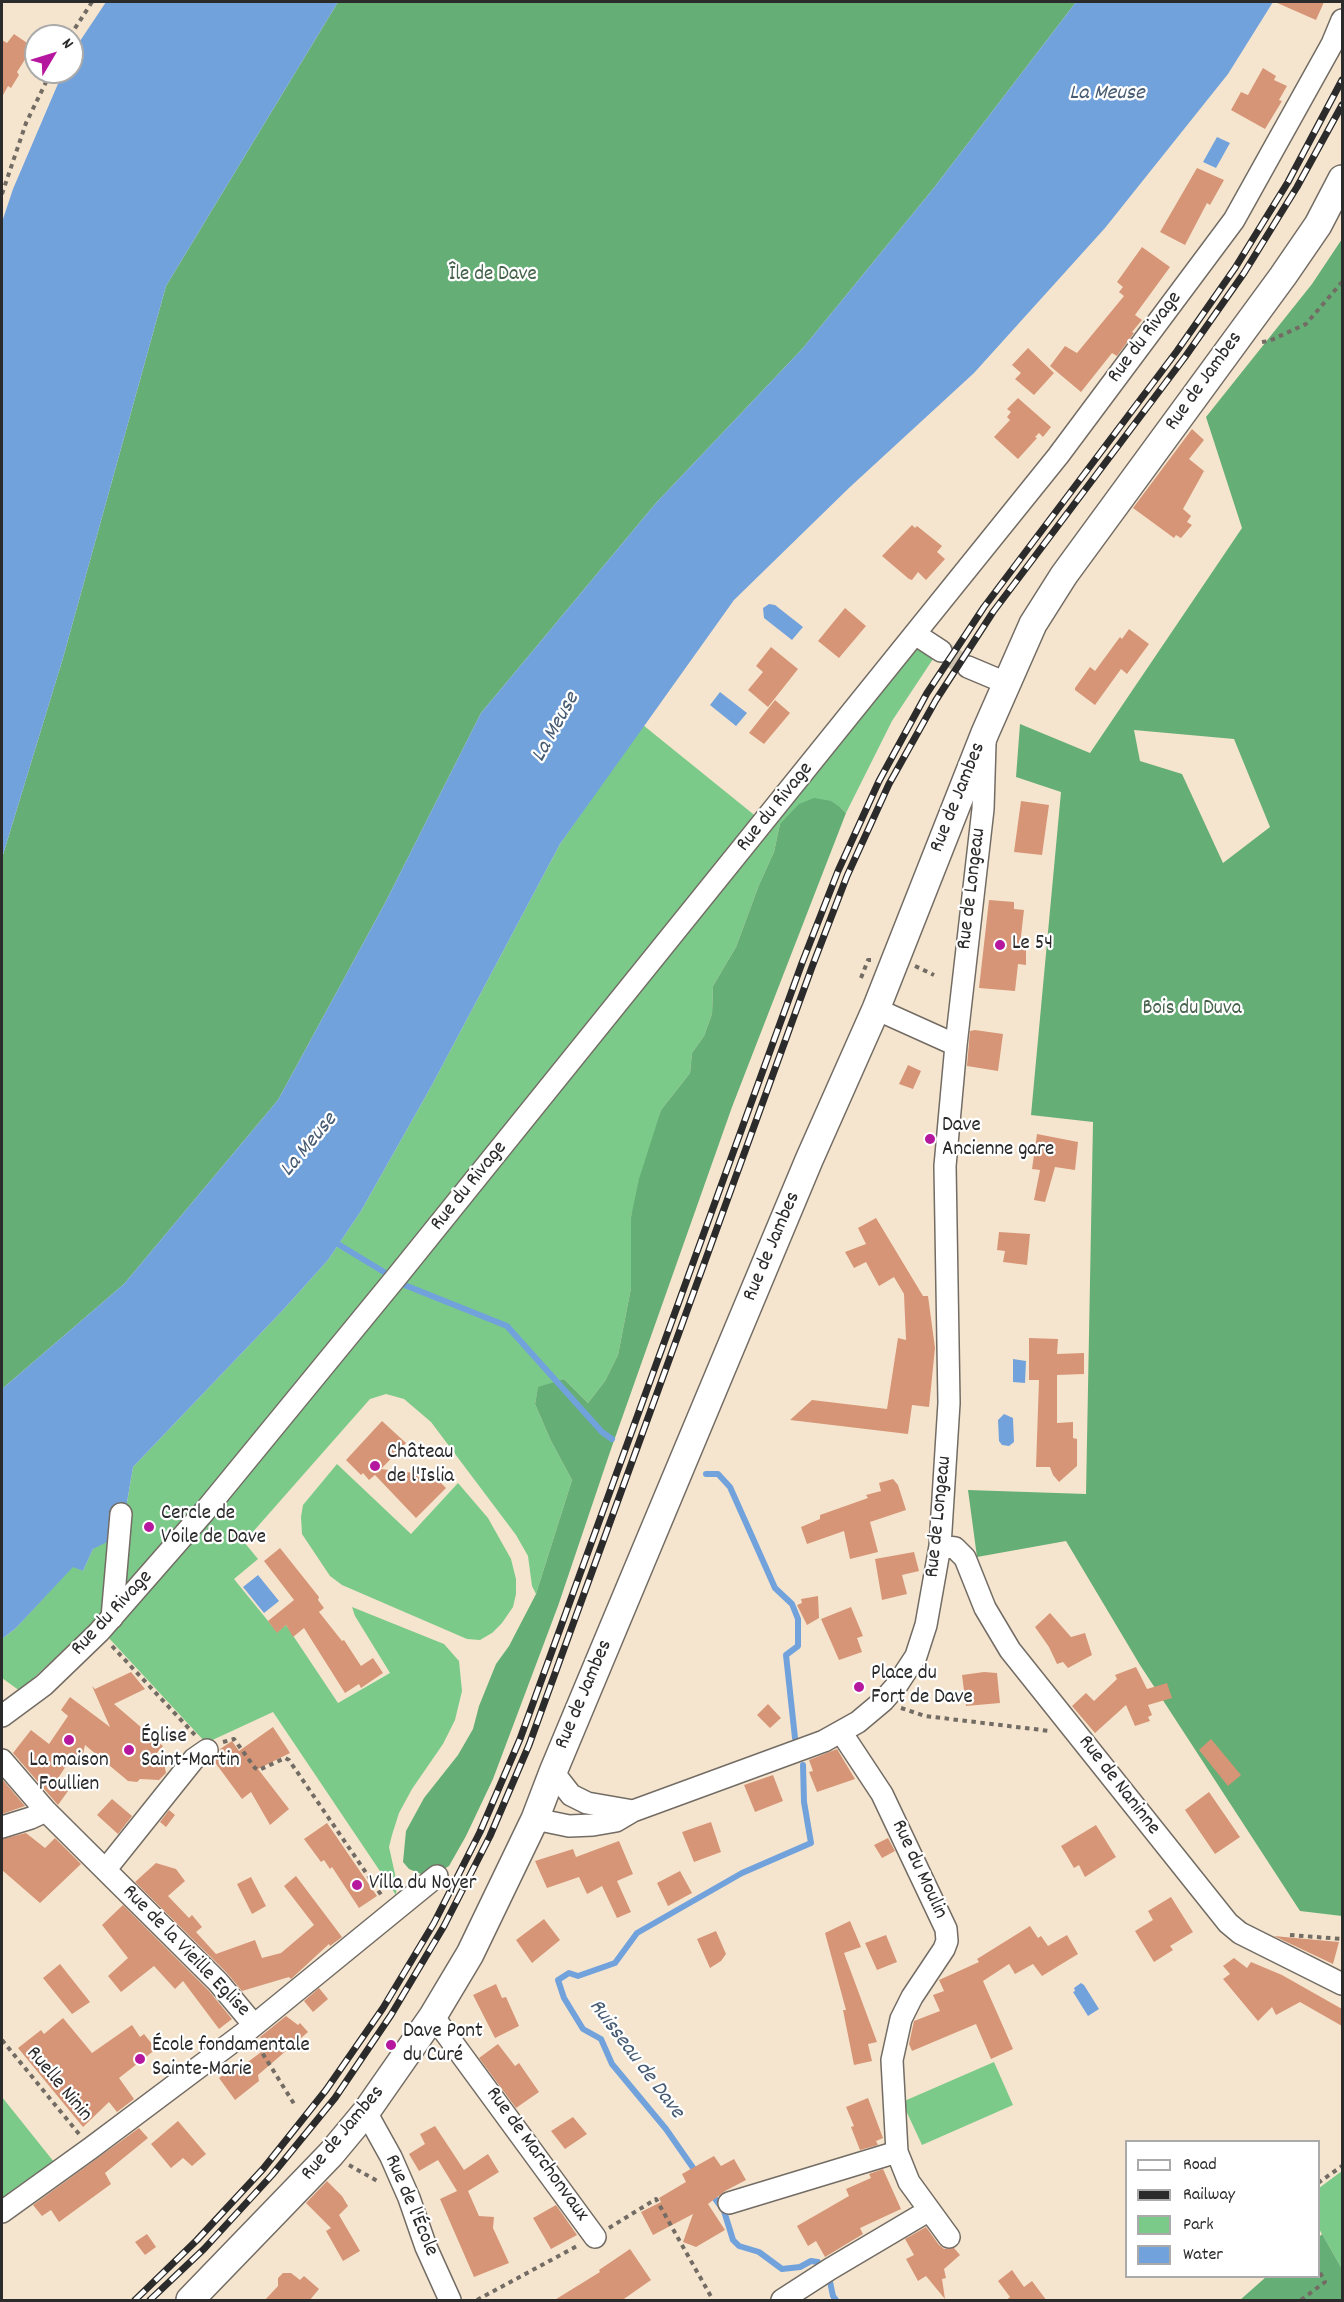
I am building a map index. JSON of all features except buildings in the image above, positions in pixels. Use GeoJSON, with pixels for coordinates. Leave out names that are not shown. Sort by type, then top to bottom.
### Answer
{"type":"FeatureCollection","features":[{"type":"Feature","properties":{"kind":"main road","name":"Rue de Jambes"},"geometry":{"type":"LineString","coordinates":[[190,2301],[331,2154],[366,2112],[434,2016],[470,1954],[535,1819],[809,1160],[876,1009],[985,733],[1033,624],[1064,575],[1283,276],[1318,225],[1342,179]]}},
{"type":"Feature","properties":{"kind":"street","name":"Rue du Rivage"},"geometry":{"type":"LineString","coordinates":[[2,1716],[44,1685],[106,1625],[212,1503],[396,1279],[1058,456],[1234,220],[1332,44],[1342,20]]}},
{"type":"Feature","properties":{"kind":"street"},"geometry":{"type":"LineString","coordinates":[[915,634],[940,651]]}},
{"type":"Feature","properties":{"kind":"street"},"geometry":{"type":"LineString","coordinates":[[968,667],[1006,683]]}},
{"type":"Feature","properties":{"kind":"street","name":"Rue de Longeau"},"geometry":{"type":"LineString","coordinates":[[535,1819],[569,1826],[616,1821],[633,1811],[800,1751],[841,1732],[883,1701],[907,1672],[919,1648],[926,1625],[940,1546],[950,1402],[945,1166],[982,809],[985,733]]}},
{"type":"Feature","properties":{"kind":"street"},"geometry":{"type":"LineString","coordinates":[[876,1009],[956,1045]]}},
{"type":"Feature","properties":{"kind":"street"},"geometry":{"type":"LineString","coordinates":[[106,1625],[121,1514]]}},
{"type":"Feature","properties":{"kind":"street","name":"Rue de Naninne"},"geometry":{"type":"LineString","coordinates":[[940,1546],[955,1548],[965,1558],[985,1608],[1010,1650],[1228,1923],[1248,1938],[1342,1984]]}},
{"type":"Feature","properties":{"kind":"street","name":"Rue du Moulin"},"geometry":{"type":"LineString","coordinates":[[841,1732],[882,1794],[946,1929],[947,1941],[944,1949],[912,1997],[901,2019],[892,2060],[897,2152],[909,2182],[949,2237]]}},
{"type":"Feature","properties":{"kind":"street"},"geometry":{"type":"LineString","coordinates":[[105,1869],[194,1760],[207,1750]]}},
{"type":"Feature","properties":{"kind":"street","name":"Rue de la Vieille Eglise"},"geometry":{"type":"LineString","coordinates":[[2,1760],[46,1811],[218,1982],[250,2028],[437,1876]]}},
{"type":"Feature","properties":{"kind":"street","name":"Rue de Longeau"},"geometry":{"type":"LineString","coordinates":[[553,1772],[572,1795],[587,1803],[633,1811]]}},
{"type":"Feature","properties":{"kind":"street"},"geometry":{"type":"LineString","coordinates":[[2,1827],[46,1811]]}},
{"type":"Feature","properties":{"kind":"street","name":"Rue de Marchonvaux"},"geometry":{"type":"LineString","coordinates":[[434,2016],[595,2237]]}},
{"type":"Feature","properties":{"kind":"street"},"geometry":{"type":"LineString","coordinates":[[2,2212],[250,2028]]}},
{"type":"Feature","properties":{"kind":"street","name":"Rue de l'École"},"geometry":{"type":"LineString","coordinates":[[366,2112],[396,2166],[426,2247],[450,2301]]}},
{"type":"Feature","properties":{"kind":"street"},"geometry":{"type":"LineString","coordinates":[[729,2203],[897,2152]]}},
{"type":"Feature","properties":{"kind":"street"},"geometry":{"type":"LineString","coordinates":[[782,2301],[928,2211]]}},
{"type":"Feature","properties":{"kind":"path"},"geometry":{"type":"LineString","coordinates":[[78,24],[92,2]]}},
{"type":"Feature","properties":{"kind":"path"},"geometry":{"type":"LineString","coordinates":[[2,194],[3,185],[26,123],[45,84]]}},
{"type":"Feature","properties":{"kind":"path"},"geometry":{"type":"LineString","coordinates":[[1232,346],[1269,341],[1306,324],[1342,282]]}},
{"type":"Feature","properties":{"kind":"path"},"geometry":{"type":"LineString","coordinates":[[106,1625],[207,1750]]}},
{"type":"Feature","properties":{"kind":"path"},"geometry":{"type":"LineString","coordinates":[[883,1701],[925,1716],[1077,1735]]}},
{"type":"Feature","properties":{"kind":"path"},"geometry":{"type":"LineString","coordinates":[[230,1738],[234,1739],[255,1768],[259,1770],[285,1758],[289,1760],[392,1911]]}},
{"type":"Feature","properties":{"kind":"path"},"geometry":{"type":"LineString","coordinates":[[1287,1935],[1342,1939]]}},
{"type":"Feature","properties":{"kind":"path"},"geometry":{"type":"LineString","coordinates":[[250,2028],[296,2107]]}},
{"type":"Feature","properties":{"kind":"path","name":"Ruelle Ninin"},"geometry":{"type":"LineString","coordinates":[[2,2040],[91,2148]]}},
{"type":"Feature","properties":{"kind":"path"},"geometry":{"type":"LineString","coordinates":[[1320,2182],[1342,2166]]}},
{"type":"Feature","properties":{"kind":"path"},"geometry":{"type":"LineString","coordinates":[[477,2301],[595,2237],[656,2199],[713,2301]]}},
{"type":"Feature","properties":{"kind":"path"},"geometry":{"type":"LineString","coordinates":[[1301,2301],[1325,2282],[1320,2273]]}},
{"type":"Feature","properties":{"kind":"green space","name":"Île de Dave"},"geometry":{"type":"Polygon","coordinates":[[[338,2],[1076,2],[933,189],[803,348],[656,503],[481,713],[385,903],[278,1100],[124,1284],[2,1389],[2,858],[63,658],[166,286],[338,2]]]}},
{"type":"Feature","properties":{"kind":"green space","name":"Bois du Duva"},"geometry":{"type":"Polygon","coordinates":[[[1342,239],[1342,1916],[1300,1911],[1140,1665],[1066,1541],[977,1557],[968,1490],[1086,1494],[1093,1122],[1031,1115],[1061,792],[1016,777],[1020,724],[1090,753],[1242,528],[1206,417],[1312,284],[1342,239]],[[1134,730],[1140,761],[1182,774],[1223,863],[1270,827],[1234,739],[1134,730]]]}},
{"type":"Feature","properties":{"kind":"green space"},"geometry":{"type":"Polygon","coordinates":[[[918,645],[935,656],[892,721],[846,813],[841,808],[780,824],[774,852],[736,947],[713,986],[712,1014],[704,1036],[692,1053],[690,1073],[661,1110],[631,1217],[631,1288],[618,1355],[605,1381],[588,1403],[564,1379],[538,1388],[535,1404],[551,1441],[572,1480],[536,1594],[532,1586],[528,1556],[516,1535],[431,1422],[404,1399],[386,1394],[370,1399],[244,1542],[258,1559],[234,1579],[277,1632],[286,1625],[338,1703],[390,1673],[355,1616],[352,1607],[444,1644],[459,1661],[462,1691],[455,1720],[443,1744],[412,1789],[399,1813],[392,1835],[389,1847],[397,1883],[396,1895],[273,1712],[206,1743],[106,1635],[918,645]]]}},
{"type":"Feature","properties":{"kind":"green space"},"geometry":{"type":"Polygon","coordinates":[[[643,725],[758,818],[199,1509],[93,1622],[20,1691],[2,1678],[2,1639],[16,1628],[73,1566],[83,1571],[93,1549],[125,1514],[133,1467],[328,1260],[361,1211],[432,1085],[560,844],[643,725]]]}},
{"type":"Feature","properties":{"kind":"green space"},"geometry":{"type":"Polygon","coordinates":[[[814,798],[831,801],[846,813],[732,1107],[558,1606],[493,1779],[449,1866],[437,1873],[423,1875],[409,1869],[403,1862],[406,1831],[424,1798],[458,1755],[473,1729],[479,1706],[496,1664],[509,1646],[536,1594],[572,1480],[551,1441],[535,1404],[538,1387],[564,1379],[588,1403],[605,1381],[618,1355],[631,1288],[631,1217],[639,1179],[661,1110],[690,1073],[692,1053],[704,1036],[712,1014],[713,986],[736,947],[774,852],[780,824],[799,804],[814,798]]]}},
{"type":"Feature","properties":{"kind":"green space"},"geometry":{"type":"Polygon","coordinates":[[[337,1464],[411,1534],[458,1483],[488,1518],[511,1559],[516,1579],[513,1607],[492,1633],[480,1640],[467,1639],[342,1585],[330,1576],[302,1534],[301,1517],[303,1505],[337,1464]]]}},
{"type":"Feature","properties":{"kind":"green space"},"geometry":{"type":"Polygon","coordinates":[[[994,2062],[1013,2105],[922,2145],[902,2102],[994,2062]]]}},
{"type":"Feature","properties":{"kind":"green space"},"geometry":{"type":"Polygon","coordinates":[[[2,2097],[54,2162],[2,2204],[2,2097]]]}},
{"type":"Feature","properties":{"kind":"green space"},"geometry":{"type":"Polygon","coordinates":[[[1342,2171],[1342,2269],[1320,2231],[1320,2187],[1342,2171]]]}},
{"type":"Feature","properties":{"kind":"green space"},"geometry":{"type":"Polygon","coordinates":[[[1322,2234],[1342,2269],[1342,2300],[1240,2300],[1265,2278],[1320,2278],[1320,2236],[1322,2234]]]}},
{"type":"Feature","properties":{"kind":"water"},"geometry":{"type":"Polygon","coordinates":[[[106,2],[338,2],[166,286],[63,658],[2,858],[2,222],[13,189],[58,84],[84,84],[84,35],[106,2]]]}},
{"type":"Feature","properties":{"kind":"water","name":"La Meuse"},"geometry":{"type":"Polygon","coordinates":[[[1076,2],[1273,2],[1228,74],[1105,228],[974,373],[850,487],[734,600],[560,844],[432,1085],[361,1211],[328,1260],[133,1467],[125,1514],[113,1539],[93,1549],[83,1571],[73,1567],[16,1628],[2,1639],[2,1389],[124,1284],[278,1100],[385,903],[481,713],[656,503],[803,348],[933,189],[1076,2]]]}},
{"type":"Feature","properties":{"kind":"water"},"geometry":{"type":"Polygon","coordinates":[[[1217,137],[1230,143],[1216,168],[1203,162],[1217,137]]]}},
{"type":"Feature","properties":{"kind":"water"},"geometry":{"type":"Polygon","coordinates":[[[769,604],[775,605],[803,627],[792,640],[764,618],[763,608],[769,604]]]}},
{"type":"Feature","properties":{"kind":"water"},"geometry":{"type":"Polygon","coordinates":[[[720,692],[747,713],[736,726],[710,705],[720,692]]]}},
{"type":"Feature","properties":{"kind":"water"},"geometry":{"type":"Polygon","coordinates":[[[1013,1359],[1026,1361],[1025,1383],[1013,1382],[1013,1359]]]}},
{"type":"Feature","properties":{"kind":"water"},"geometry":{"type":"Polygon","coordinates":[[[1004,1414],[1013,1418],[1014,1442],[1009,1446],[1002,1445],[999,1441],[998,1420],[1004,1414]]]}},
{"type":"Feature","properties":{"kind":"water"},"geometry":{"type":"Polygon","coordinates":[[[258,1575],[279,1601],[264,1613],[243,1587],[258,1575]]]}},
{"type":"Feature","properties":{"kind":"water"},"geometry":{"type":"Polygon","coordinates":[[[1081,1983],[1099,2009],[1088,2016],[1073,1992],[1074,1988],[1081,1983]]]}},
{"type":"Feature","properties":{"kind":"waterway","name":"Ruisseau de Dave"},"geometry":{"type":"LineString","coordinates":[[333,1241],[384,1272]]}},
{"type":"Feature","properties":{"kind":"waterway","name":"Ruisseau de Dave"},"geometry":{"type":"LineString","coordinates":[[402,1284],[507,1326],[602,1432],[612,1439]]}},
{"type":"Feature","properties":{"kind":"waterway","name":"Ruisseau de Dave"},"geometry":{"type":"LineString","coordinates":[[706,1474],[718,1474],[730,1487],[775,1588],[792,1604],[798,1619],[798,1646],[786,1655],[795,1738]]}},
{"type":"Feature","properties":{"kind":"waterway","name":"Ruisseau de Dave"},"geometry":{"type":"LineString","coordinates":[[698,2175],[666,2129],[612,2064],[601,2039],[583,2029],[564,1998],[558,1980],[569,1973],[578,1976],[615,1963],[637,1933],[742,1873],[811,1843],[804,1802],[803,1765]]}},
{"type":"Feature","properties":{"kind":"waterway","name":"Ruisseau de Dave"},"geometry":{"type":"LineString","coordinates":[[711,2193],[724,2211],[733,2240],[739,2246],[759,2252],[782,2269],[800,2267],[811,2261],[818,2262],[822,2267]]}},
{"type":"Feature","properties":{"kind":"waterway","name":"Ruisseau de Dave"},"geometry":{"type":"LineString","coordinates":[[829,2277],[836,2300]]}},
{"type":"Feature","properties":{"kind":"tunnel"},"geometry":{"type":"LineString","coordinates":[[941,651],[968,667]]}},
{"type":"Feature","properties":{"kind":"railway"},"geometry":{"type":"LineString","coordinates":[[135,2300],[197,2240],[263,2169],[326,2090],[383,2008],[434,1923],[480,1832],[520,1739],[802,963],[838,871],[879,781],[927,693],[984,607],[1177,351],[1235,268],[1288,182],[1342,80]]}},
{"type":"Feature","properties":{"kind":"railway"},"geometry":{"type":"LineString","coordinates":[[150,2300],[204,2249],[272,2175],[335,2098],[391,2015],[444,1926],[490,1836],[529,1745],[812,967],[847,876],[889,784],[936,700],[993,612],[1185,357],[1244,273],[1297,187],[1342,105]]}},
{"type":"Feature","properties":{"kind":"place","name":"Le 54"},"geometry":{"type":"Point","coordinates":[1000,945]}},
{"type":"Feature","properties":{"kind":"place","name":"Dave Ancienne gare"},"geometry":{"type":"Point","coordinates":[930,1139]}},
{"type":"Feature","properties":{"kind":"place","name":"Château de l'Islia"},"geometry":{"type":"Point","coordinates":[375,1466]}},
{"type":"Feature","properties":{"kind":"place","name":"Cercle de Voile de Dave"},"geometry":{"type":"Point","coordinates":[149,1527]}},
{"type":"Feature","properties":{"kind":"place","name":"Place du Fort de Dave"},"geometry":{"type":"Point","coordinates":[859,1687]}},
{"type":"Feature","properties":{"kind":"place","name":"La maison Foullien"},"geometry":{"type":"Point","coordinates":[69,1740]}},
{"type":"Feature","properties":{"kind":"place","name":"Église Saint-Martin"},"geometry":{"type":"Point","coordinates":[129,1750]}},
{"type":"Feature","properties":{"kind":"place","name":"Villa du Noyer"},"geometry":{"type":"Point","coordinates":[357,1885]}},
{"type":"Feature","properties":{"kind":"place","name":"Dave Pont du Curé"},"geometry":{"type":"Point","coordinates":[391,2045]}},
{"type":"Feature","properties":{"kind":"place","name":"École fondamentale Sainte-Marie"},"geometry":{"type":"Point","coordinates":[140,2059]}}]}
